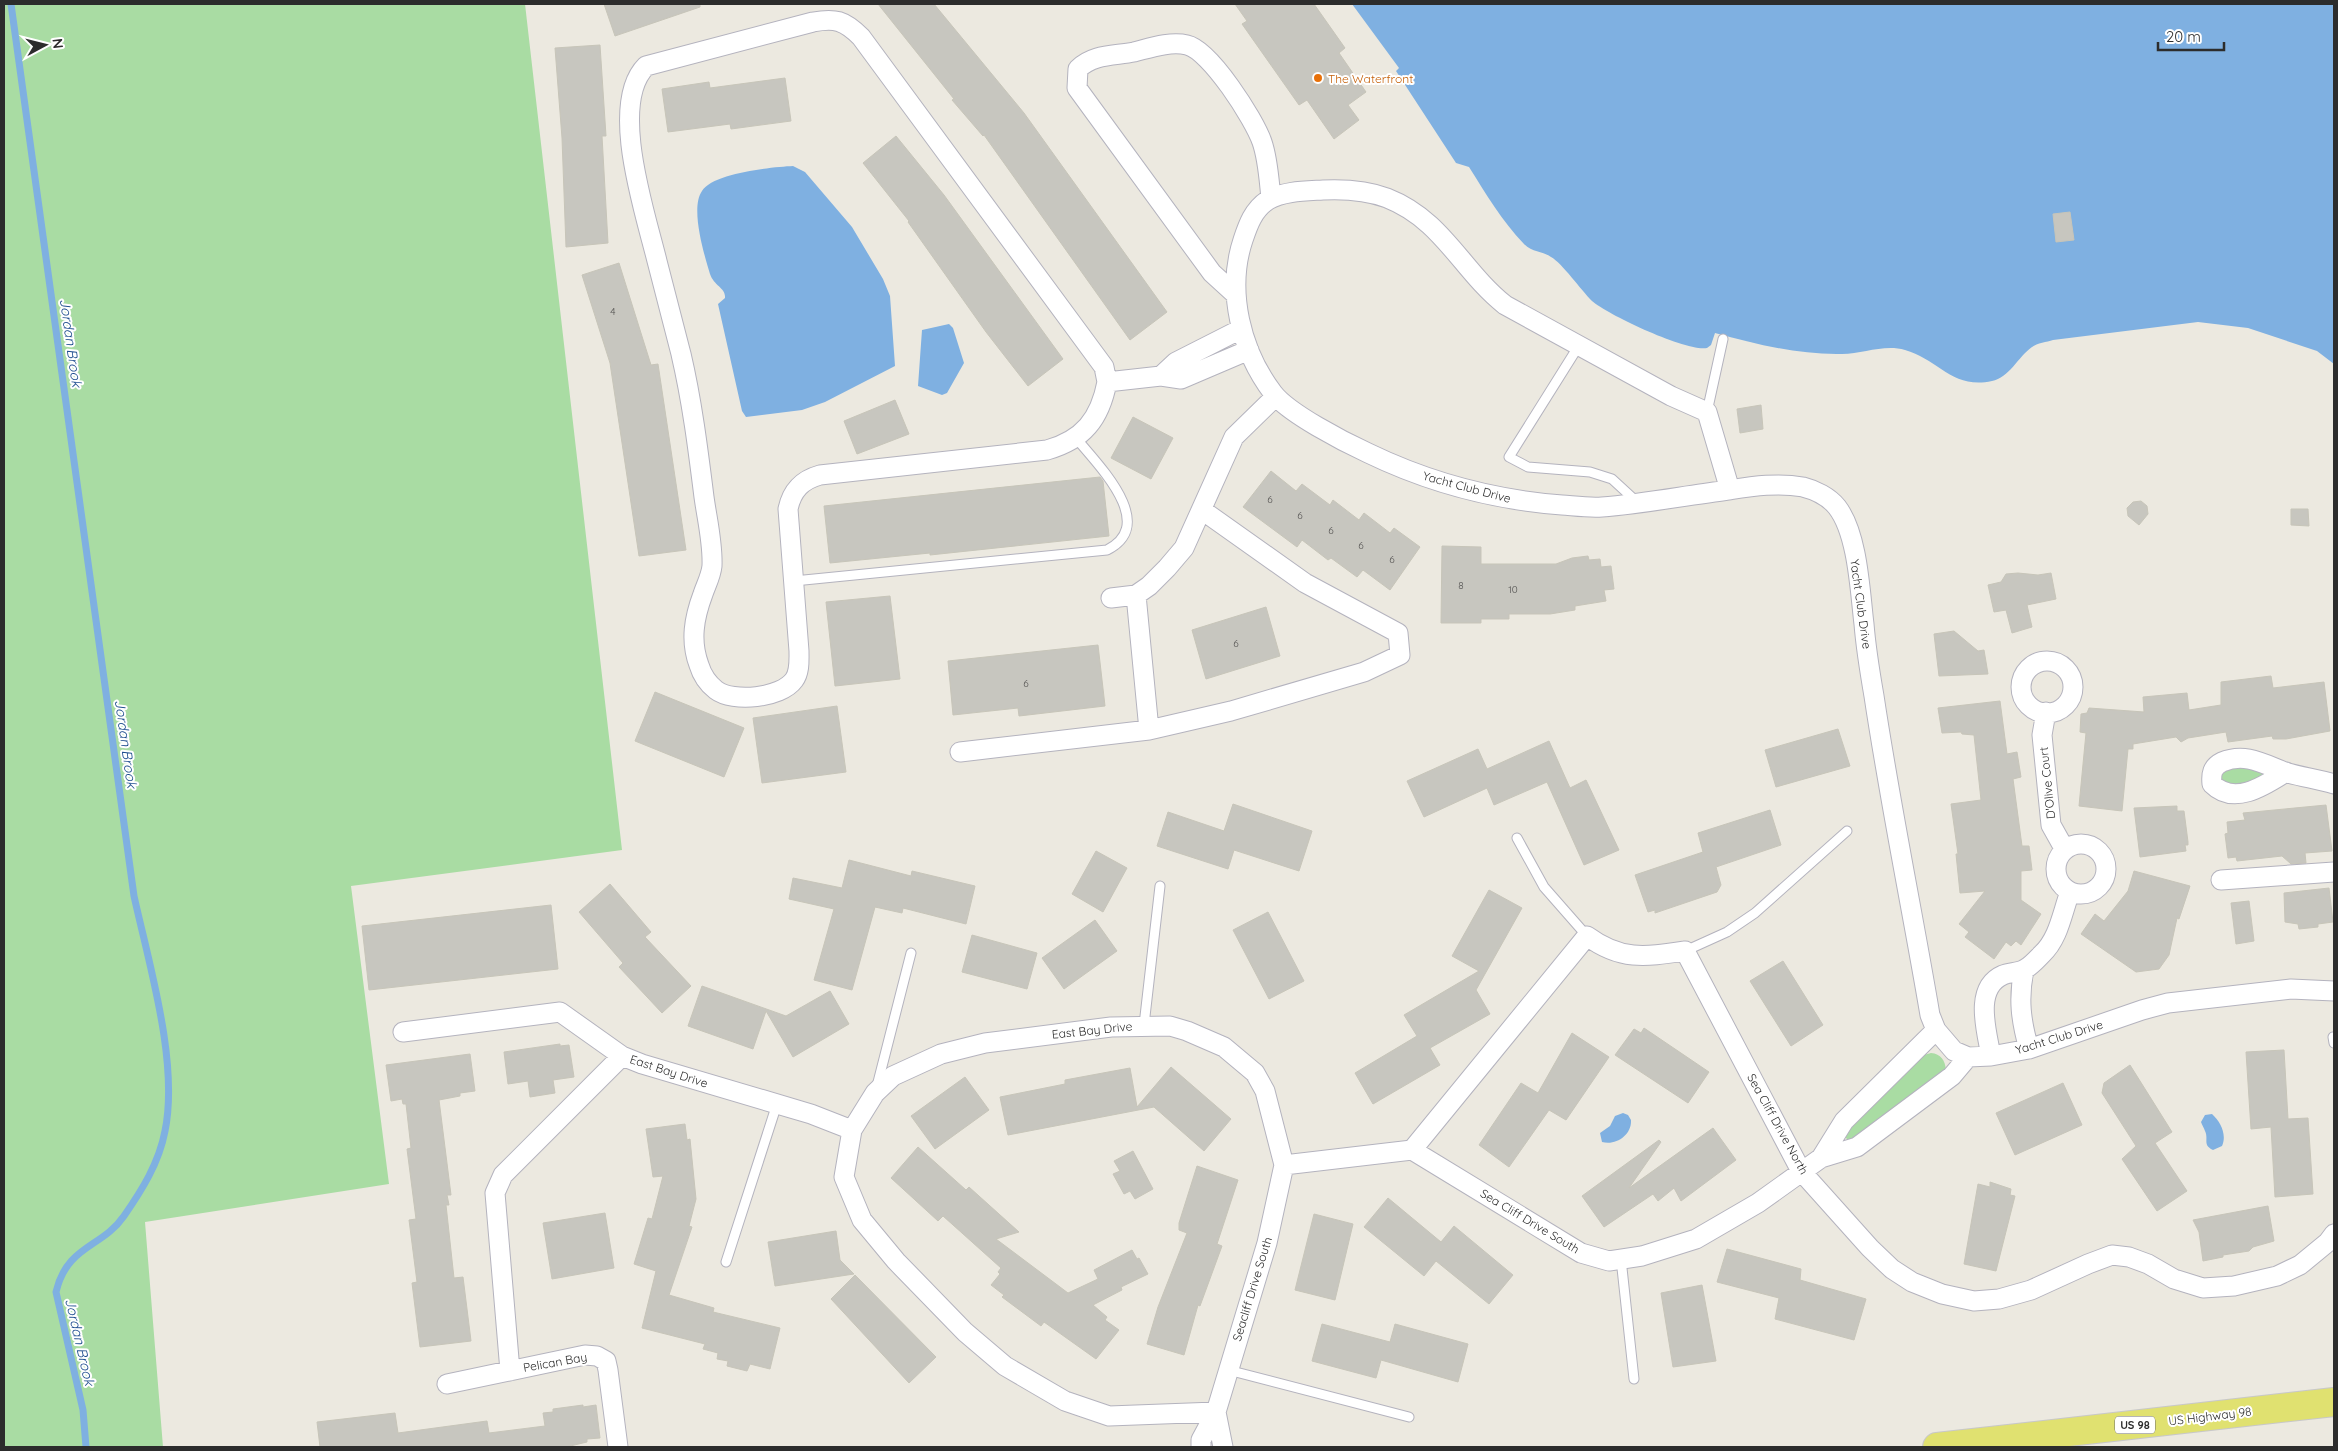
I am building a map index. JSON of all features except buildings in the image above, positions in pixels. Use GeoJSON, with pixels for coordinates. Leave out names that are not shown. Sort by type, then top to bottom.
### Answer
{"type":"FeatureCollection","features":[{"type":"Feature","properties":{"kind":"main road","name":"US Highway 98"},"geometry":{"type":"LineString","coordinates":[[1937,1447],[2334,1402]]}},
{"type":"Feature","properties":{"kind":"street"},"geometry":{"type":"LineString","coordinates":[[829,19],[841,22],[852,28],[861,37],[1104,367],[1107,382],[1104,400],[1086,428],[1076,438],[1063,446],[1046,450],[820,475],[808,478],[798,486],[791,498],[788,509],[799,651],[799,666],[796,679],[789,686],[773,693],[757,696],[735,697],[717,691],[704,678],[693,644],[693,627],[712,566],[692,407],[681,356],[640,199],[632,152],[632,95],[640,72],[646,66],[813,22],[829,19]]}},
{"type":"Feature","properties":{"kind":"street"},"geometry":{"type":"LineString","coordinates":[[1236,294],[1212,273],[1076,88],[1078,69],[1086,61],[1098,57],[1172,44],[1187,45],[1202,52],[1228,84],[1256,127],[1262,143],[1271,198],[1301,192],[1354,190],[1386,197],[1424,219],[1448,241],[1484,286],[1505,305],[1578,347],[1671,396],[1707,412],[1730,490]]}},
{"type":"Feature","properties":{"kind":"street","name":"Yacht Club Drive"},"geometry":{"type":"LineString","coordinates":[[1271,198],[1258,208],[1250,220],[1240,249],[1236,294],[1241,329],[1249,350],[1275,397],[1322,429],[1370,454],[1418,474],[1519,501],[1599,507],[1781,485],[1805,488],[1824,496],[1837,508],[1846,524],[1856,560],[1874,700],[1930,1015],[1936,1030],[1954,1051],[1968,1057],[1991,1056],[2029,1049],[2142,1010],[2168,1003],[2291,989],[2334,991]]}},
{"type":"Feature","properties":{"kind":"street"},"geometry":{"type":"LineString","coordinates":[[1161,376],[1176,362],[1241,329]]}},
{"type":"Feature","properties":{"kind":"street"},"geometry":{"type":"LineString","coordinates":[[1107,382],[1161,376],[1182,379],[1249,350]]}},
{"type":"Feature","properties":{"kind":"street"},"geometry":{"type":"LineString","coordinates":[[1111,598],[1136,595],[1155,580],[1184,548],[1234,437],[1275,397]]}},
{"type":"Feature","properties":{"kind":"street"},"geometry":{"type":"LineString","coordinates":[[960,752],[1149,730],[1231,710],[1364,672],[1400,655],[1398,633],[1305,583],[1202,510]]}},
{"type":"Feature","properties":{"kind":"street"},"geometry":{"type":"LineString","coordinates":[[1136,595],[1149,730]]}},
{"type":"Feature","properties":{"kind":"street","name":"D'Olive Court"},"geometry":{"type":"LineString","coordinates":[[2046,712],[2042,734],[2051,826],[2065,850]]}},
{"type":"Feature","properties":{"kind":"street"},"geometry":{"type":"LineString","coordinates":[[2286,772],[2334,784]]}},
{"type":"Feature","properties":{"kind":"street"},"geometry":{"type":"LineString","coordinates":[[2088,845],[2096,848],[2105,862],[2104,878],[2094,891],[2086,894],[2070,892],[2058,880],[2056,864],[2065,850],[2072,846],[2088,845]]}},
{"type":"Feature","properties":{"kind":"street"},"geometry":{"type":"LineString","coordinates":[[2221,880],[2334,872]]}},
{"type":"Feature","properties":{"kind":"street"},"geometry":{"type":"LineString","coordinates":[[1991,1056],[1984,1013],[1988,990],[1996,978],[2024,970],[2044,953],[2056,935],[2070,892]]}},
{"type":"Feature","properties":{"kind":"street"},"geometry":{"type":"LineString","coordinates":[[1284,1165],[1412,1150],[1587,936],[1603,948],[1631,956],[1650,956],[1685,951]]}},
{"type":"Feature","properties":{"kind":"street","name":"Sea Cliff Drive North"},"geometry":{"type":"LineString","coordinates":[[1685,951],[1801,1171],[1836,1211],[1892,1269],[1912,1282],[1942,1294],[1974,1301],[1999,1299],[2031,1290],[2112,1255],[2129,1257],[2148,1264],[2174,1279],[2203,1288],[2234,1286],[2277,1276],[2300,1265],[2328,1242],[2334,1234]]}},
{"type":"Feature","properties":{"kind":"street"},"geometry":{"type":"LineString","coordinates":[[2024,970],[2020,989],[2020,1009],[2029,1049]]}},
{"type":"Feature","properties":{"kind":"street","name":"East Bay Drive"},"geometry":{"type":"LineString","coordinates":[[403,1032],[560,1012],[622,1056],[642,1064],[811,1114],[852,1130]]}},
{"type":"Feature","properties":{"kind":"street","name":"East Bay Drive"},"geometry":{"type":"LineString","coordinates":[[1216,1412],[1109,1416],[1065,1401],[1005,1366],[965,1332],[896,1261],[862,1220],[844,1178],[852,1130],[875,1093],[893,1076],[941,1054],[984,1043],[1074,1031],[1144,1025],[1170,1026],[1224,1047],[1255,1073],[1265,1091],[1284,1165]]}},
{"type":"Feature","properties":{"kind":"street","name":"Sea Cliff Drive North"},"geometry":{"type":"LineString","coordinates":[[1821,1158],[1844,1121],[1936,1030]]}},
{"type":"Feature","properties":{"kind":"street"},"geometry":{"type":"LineString","coordinates":[[510,1371],[495,1193],[498,1184],[503,1175],[622,1056]]}},
{"type":"Feature","properties":{"kind":"street","name":"Sea Cliff Drive North"},"geometry":{"type":"LineString","coordinates":[[1821,1158],[1857,1148],[1952,1076],[1968,1057]]}},
{"type":"Feature","properties":{"kind":"street","name":"Sea Cliff Drive South"},"geometry":{"type":"LineString","coordinates":[[1412,1150],[1581,1253],[1609,1261],[1642,1256],[1696,1239],[1758,1203],[1821,1158]]}},
{"type":"Feature","properties":{"kind":"street","name":"Seacliff Drive South"},"geometry":{"type":"LineString","coordinates":[[1201,1447],[1201,1440],[1216,1412],[1267,1243],[1277,1206],[1284,1165]]}},
{"type":"Feature","properties":{"kind":"street","name":"Pelican Bay"},"geometry":{"type":"LineString","coordinates":[[448,1384],[585,1355],[597,1356],[606,1361],[618,1447]]}},
{"type":"Feature","properties":{"kind":"street","name":"Seacliff Drive South"},"geometry":{"type":"LineString","coordinates":[[1216,1412],[1223,1447]]}},
{"type":"Feature","properties":{"kind":"lane"},"geometry":{"type":"LineString","coordinates":[[1707,412],[1723,339]]}},
{"type":"Feature","properties":{"kind":"lane"},"geometry":{"type":"LineString","coordinates":[[1578,347],[1509,457],[1528,467],[1590,472],[1612,479],[1637,502]]}},
{"type":"Feature","properties":{"kind":"lane"},"geometry":{"type":"LineString","coordinates":[[794,581],[1107,550],[1116,546],[1124,537],[1127,526],[1125,504],[1110,480],[1076,438]]}},
{"type":"Feature","properties":{"kind":"lane"},"geometry":{"type":"LineString","coordinates":[[1685,951],[1727,932],[1755,913],[1847,831]]}},
{"type":"Feature","properties":{"kind":"lane"},"geometry":{"type":"LineString","coordinates":[[1517,838],[1544,888],[1587,936]]}},
{"type":"Feature","properties":{"kind":"lane"},"geometry":{"type":"LineString","coordinates":[[1144,1025],[1160,886]]}},
{"type":"Feature","properties":{"kind":"lane"},"geometry":{"type":"LineString","coordinates":[[875,1093],[911,953]]}},
{"type":"Feature","properties":{"kind":"lane"},"geometry":{"type":"LineString","coordinates":[[726,1262],[777,1104]]}},
{"type":"Feature","properties":{"kind":"lane"},"geometry":{"type":"LineString","coordinates":[[1621,1259],[1634,1379]]}},
{"type":"Feature","properties":{"kind":"lane"},"geometry":{"type":"LineString","coordinates":[[1228,1370],[1409,1417]]}},
{"type":"Feature","properties":{"kind":"green space"},"geometry":{"type":"Polygon","coordinates":[[[4,4],[525,4],[622,850],[351,886],[389,1184],[145,1222],[163,1447],[4,1447],[4,4]]]}},
{"type":"Feature","properties":{"kind":"green space"},"geometry":{"type":"Polygon","coordinates":[[[2228,765],[2260,767],[2268,777],[2231,787],[2221,785],[2219,772],[2228,765]]]}},
{"type":"Feature","properties":{"kind":"green space"},"geometry":{"type":"Polygon","coordinates":[[[1931,1053],[1942,1058],[1946,1070],[1851,1143],[1842,1134],[1924,1055],[1931,1053]]]}},
{"type":"Feature","properties":{"kind":"water"},"geometry":{"type":"Polygon","coordinates":[[[1352,4],[2334,4],[2334,364],[2317,351],[2248,328],[2198,322],[2053,340],[2042,343],[2027,351],[2003,376],[1992,381],[1978,383],[1956,378],[1917,354],[1897,348],[1850,354],[1826,354],[1777,348],[1715,333],[1711,345],[1707,348],[1697,348],[1666,339],[1614,315],[1592,301],[1555,260],[1524,244],[1501,217],[1469,167],[1456,163],[1396,71],[1399,68],[1352,4]]]}},
{"type":"Feature","properties":{"kind":"water"},"geometry":{"type":"Polygon","coordinates":[[[793,166],[805,172],[852,227],[883,279],[890,296],[895,366],[825,402],[802,410],[746,417],[742,411],[718,304],[725,298],[725,295],[712,278],[707,265],[699,231],[697,208],[702,191],[708,185],[718,180],[744,172],[793,166]]]}},
{"type":"Feature","properties":{"kind":"water"},"geometry":{"type":"Polygon","coordinates":[[[949,324],[953,328],[964,363],[947,393],[942,395],[918,386],[922,330],[949,324]]]}},
{"type":"Feature","properties":{"kind":"water"},"geometry":{"type":"Polygon","coordinates":[[[1623,1113],[1628,1115],[1631,1120],[1631,1125],[1626,1135],[1618,1141],[1602,1142],[1600,1133],[1610,1126],[1615,1116],[1623,1113]]]}},
{"type":"Feature","properties":{"kind":"water"},"geometry":{"type":"Polygon","coordinates":[[[2212,1114],[2218,1121],[2224,1137],[2222,1146],[2213,1150],[2207,1144],[2206,1134],[2201,1122],[2205,1115],[2212,1114]]]}},
{"type":"Feature","properties":{"kind":"waterway","name":"Jordan Brook"},"geometry":{"type":"LineString","coordinates":[[11,4],[134,896],[154,982],[168,1075],[168,1104],[165,1131],[159,1154],[149,1176],[131,1206],[115,1227],[86,1248],[68,1265],[61,1277],[56,1292],[83,1410],[86,1447]]}},
{"type":"Feature","properties":{"kind":"place","name":"The Waterfront"},"geometry":{"type":"Point","coordinates":[1318,78]}}]}
